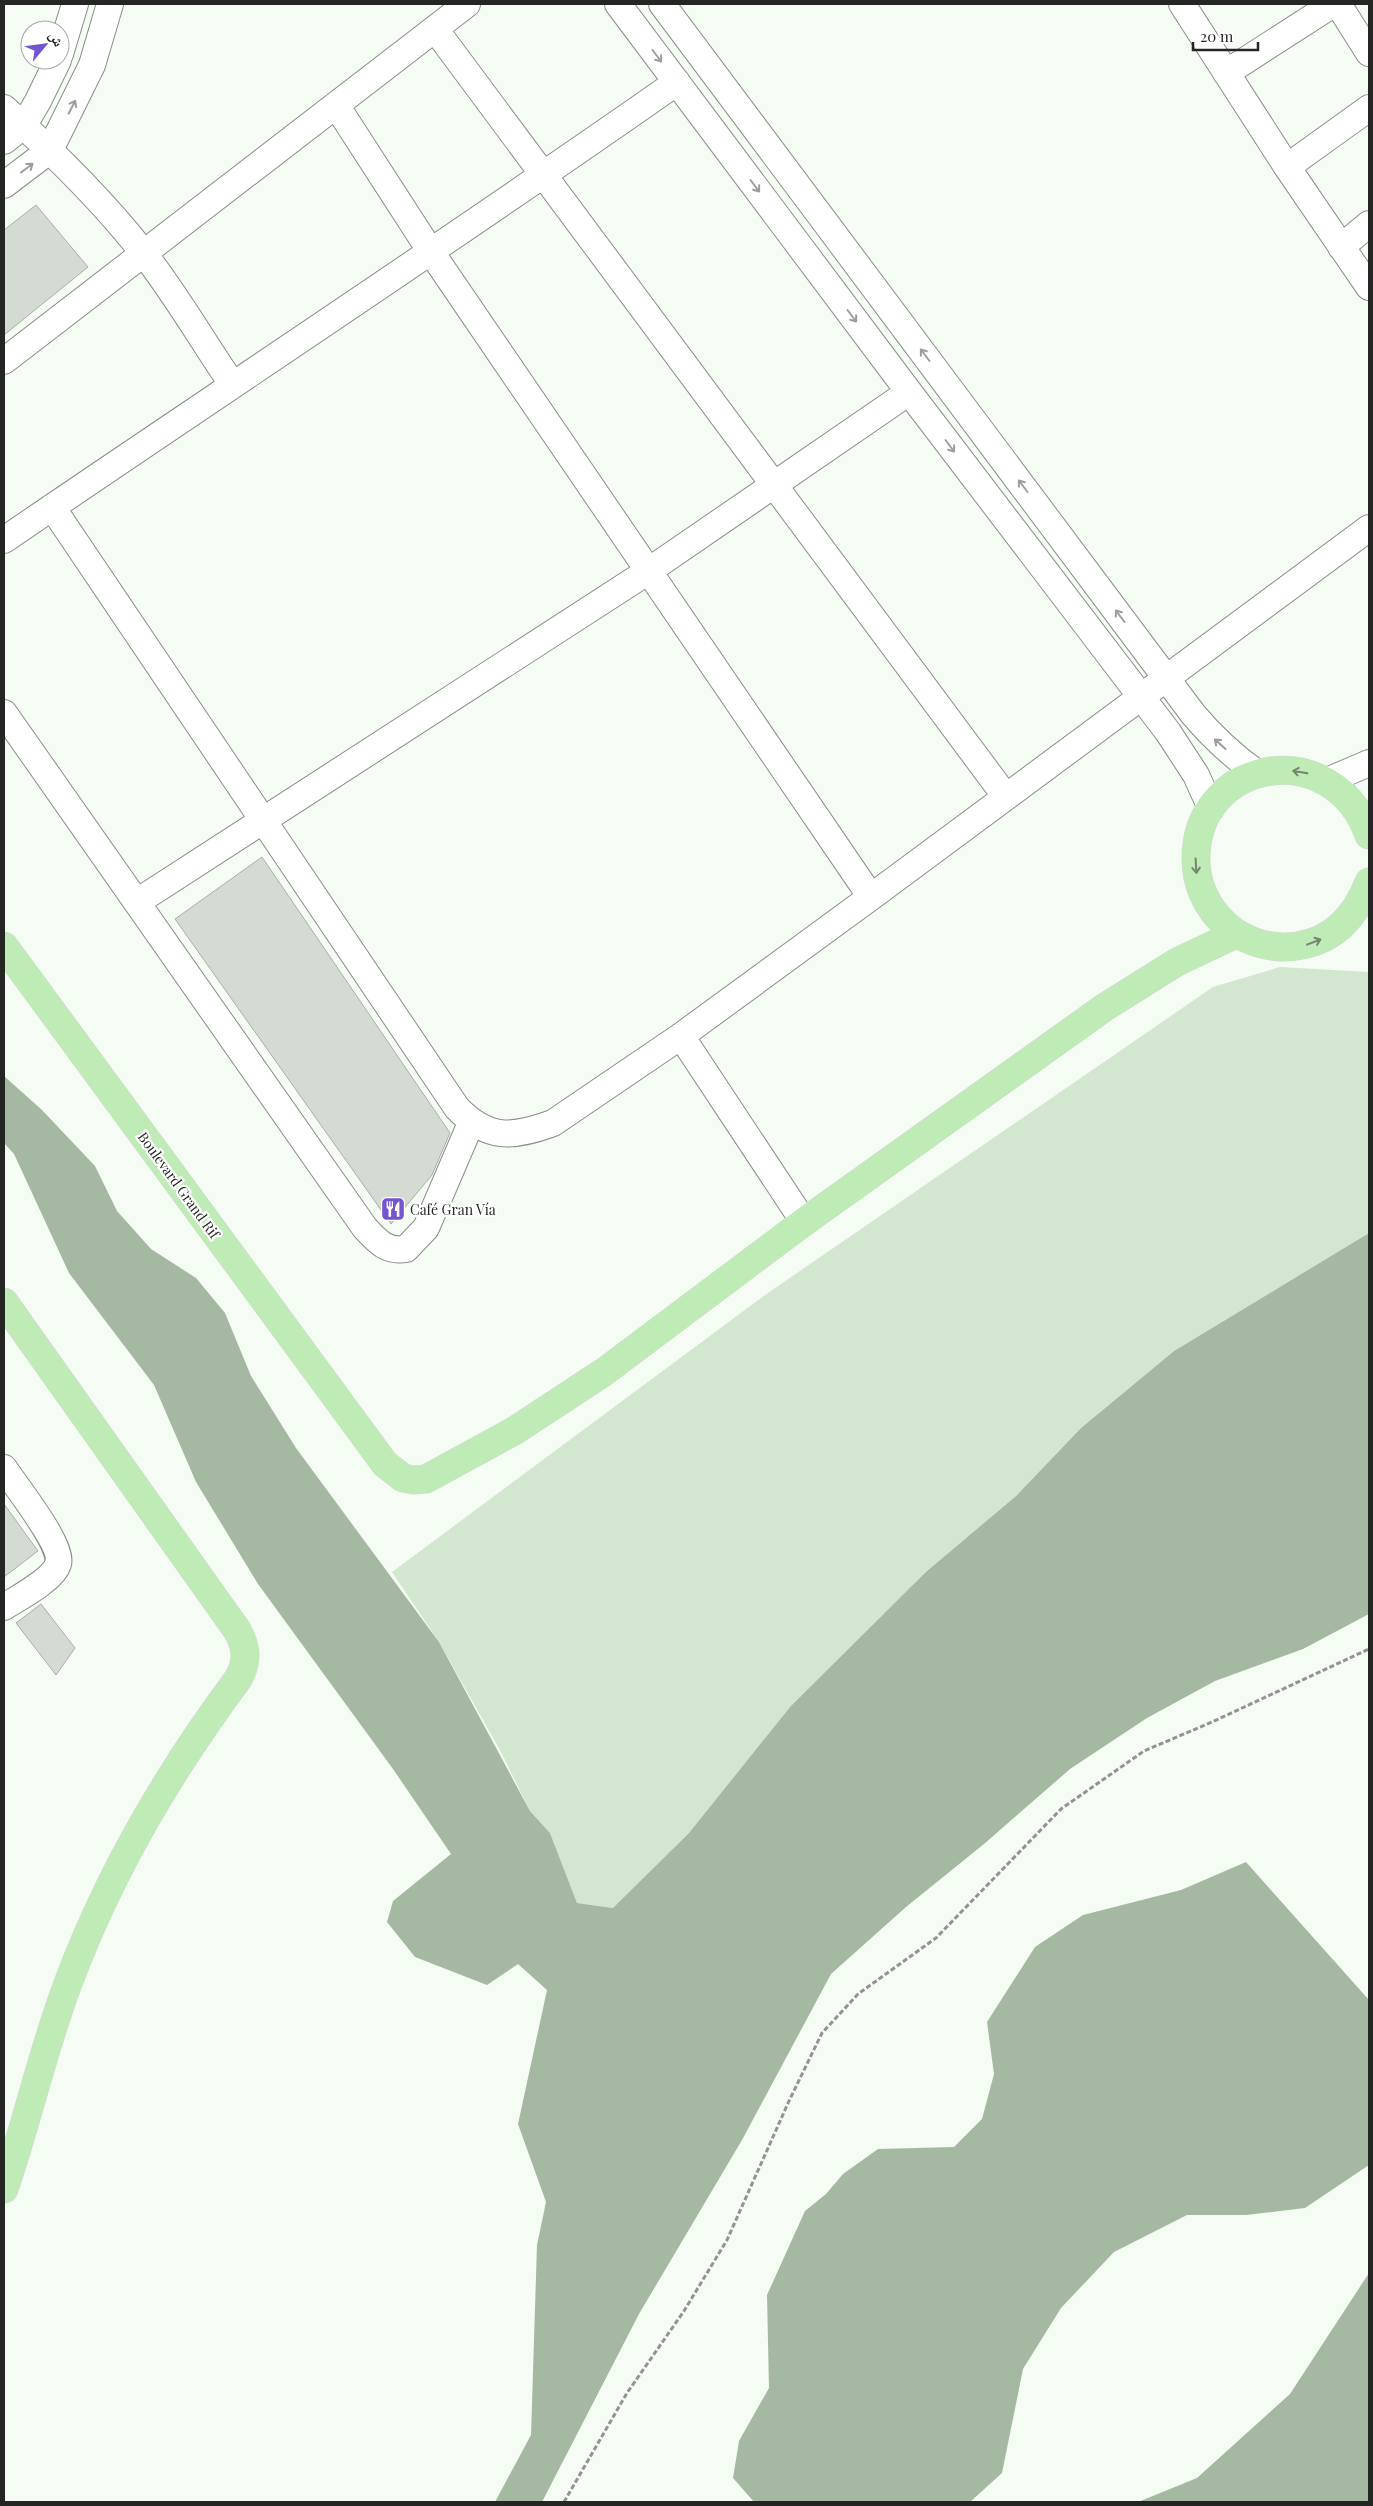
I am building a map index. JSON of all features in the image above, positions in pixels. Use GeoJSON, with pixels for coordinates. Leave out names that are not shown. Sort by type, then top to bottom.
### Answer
{"type":"FeatureCollection","features":[{"type":"Feature","properties":{"kind":"main road"},"geometry":{"type":"LineString","coordinates":[[1369,836],[1354,805],[1342,792],[1327,781],[1305,772],[1281,770],[1258,774],[1232,787],[1211,808],[1199,836],[1196,850],[1196,873],[1202,892],[1211,909],[1236,934],[1261,945],[1284,948],[1307,945],[1358,923],[1369,882]]}},
{"type":"Feature","properties":{"kind":"main road","name":"Boulevard Grand Rif"},"geometry":{"type":"LineString","coordinates":[[4,946],[355,1424],[393,1472],[414,1480],[436,1474],[506,1436],[582,1388],[804,1222],[1112,1002],[1177,962],[1236,934]]}},
{"type":"Feature","properties":{"kind":"main road"},"geometry":{"type":"LineString","coordinates":[[4,1302],[237,1630],[244,1642],[246,1654],[244,1668],[164,1788],[101,1904],[53,2027],[4,2189]]}},
{"type":"Feature","properties":{"kind":"street"},"geometry":{"type":"LineString","coordinates":[[70,21],[75,4]]}},
{"type":"Feature","properties":{"kind":"street"},"geometry":{"type":"LineString","coordinates":[[4,186],[50,150],[92,65],[110,4]]}},
{"type":"Feature","properties":{"kind":"street"},"geometry":{"type":"LineString","coordinates":[[4,361],[467,4]]}},
{"type":"Feature","properties":{"kind":"street"},"geometry":{"type":"LineString","coordinates":[[662,4],[1166,678],[1211,736],[1233,756],[1258,774]]}},
{"type":"Feature","properties":{"kind":"street"},"geometry":{"type":"LineString","coordinates":[[1182,4],[1287,168],[1369,287]]}},
{"type":"Feature","properties":{"kind":"street"},"geometry":{"type":"LineString","coordinates":[[1226,73],[1333,4]]}},
{"type":"Feature","properties":{"kind":"street"},"geometry":{"type":"LineString","coordinates":[[1338,4],[1369,53]]}},
{"type":"Feature","properties":{"kind":"street"},"geometry":{"type":"LineString","coordinates":[[632,8],[677,82],[909,392],[1141,696],[1182,753],[1196,776],[1211,808]]}},
{"type":"Feature","properties":{"kind":"street"},"geometry":{"type":"LineString","coordinates":[[435,29],[673,347],[772,486],[1006,797]]}},
{"type":"Feature","properties":{"kind":"street"},"geometry":{"type":"LineString","coordinates":[[14,133],[38,101],[53,70]]}},
{"type":"Feature","properties":{"kind":"street"},"geometry":{"type":"LineString","coordinates":[[4,540],[232,384],[544,176],[677,82]]}},
{"type":"Feature","properties":{"kind":"street"},"geometry":{"type":"LineString","coordinates":[[336,105],[432,252],[871,897]]}},
{"type":"Feature","properties":{"kind":"street"},"geometry":{"type":"LineString","coordinates":[[4,108],[14,133],[50,150],[112,215],[143,253],[232,384]]}},
{"type":"Feature","properties":{"kind":"street"},"geometry":{"type":"LineString","coordinates":[[1287,168],[1369,108]]}},
{"type":"Feature","properties":{"kind":"street"},"geometry":{"type":"LineString","coordinates":[[1341,246],[1369,224]]}},
{"type":"Feature","properties":{"kind":"street"},"geometry":{"type":"LineString","coordinates":[[136,902],[650,570],[909,392]]}},
{"type":"Feature","properties":{"kind":"street"},"geometry":{"type":"LineString","coordinates":[[52,507],[457,1108],[472,1123],[486,1131],[503,1133],[520,1132],[553,1123],[681,1036],[1369,528]]}},
{"type":"Feature","properties":{"kind":"street"},"geometry":{"type":"LineString","coordinates":[[4,713],[365,1228],[378,1242],[388,1249],[406,1249],[426,1228],[472,1123]]}},
{"type":"Feature","properties":{"kind":"street"},"geometry":{"type":"LineString","coordinates":[[1327,781],[1369,763]]}},
{"type":"Feature","properties":{"kind":"street"},"geometry":{"type":"LineString","coordinates":[[681,1036],[804,1222]]}},
{"type":"Feature","properties":{"kind":"street"},"geometry":{"type":"LineString","coordinates":[[4,1468],[52,1539],[59,1558],[58,1566],[45,1579],[4,1607]]}},
{"type":"Feature","properties":{"kind":"path"},"geometry":{"type":"LineString","coordinates":[[564,2502],[627,2393],[684,2311],[727,2240],[789,2101],[822,2033],[858,1994],[936,1938],[1061,1809],[1144,1751],[1212,1722],[1369,1649]]}},
{"type":"Feature","properties":{"kind":"shaded area"},"geometry":{"type":"Polygon","coordinates":[[[1280,967],[1369,972],[1369,1233],[1174,1351],[1081,1428],[1016,1496],[927,1571],[689,1833],[614,1908],[577,1903],[550,1833],[530,1811],[501,1752],[439,1642],[392,1572],[765,1295],[1213,987],[1280,967]]]}},
{"type":"Feature","properties":{"kind":"shaded area"},"geometry":{"type":"Polygon","coordinates":[[[4,1076],[42,1110],[95,1166],[117,1211],[151,1249],[196,1278],[225,1313],[251,1376],[296,1448],[439,1642],[530,1811],[550,1833],[577,1903],[613,1908],[689,1833],[791,1706],[927,1571],[1016,1496],[1081,1428],[1174,1351],[1369,1233],[1369,1614],[1303,1649],[1215,1681],[1147,1718],[1070,1769],[984,1844],[906,1907],[831,1974],[742,2140],[639,2314],[542,2502],[495,2502],[531,2435],[537,2245],[546,2202],[518,2124],[547,1990],[518,1964],[487,1985],[415,1957],[387,1922],[393,1901],[451,1854],[393,1769],[258,1584],[196,1482],[154,1385],[69,1273],[14,1154],[4,1143],[4,1076]]]}},
{"type":"Feature","properties":{"kind":"shaded area"},"geometry":{"type":"Polygon","coordinates":[[[1246,1862],[1369,2000],[1369,2165],[1305,2208],[1246,2215],[1187,2215],[1114,2252],[1061,2308],[1023,2369],[1002,2473],[970,2502],[754,2502],[733,2478],[739,2441],[769,2388],[767,2295],[805,2211],[826,2194],[843,2174],[878,2149],[954,2147],[982,2119],[994,2074],[987,2022],[1035,1947],[1083,1915],[1181,1890],[1246,1862]]]}},
{"type":"Feature","properties":{"kind":"shaded area"},"geometry":{"type":"Polygon","coordinates":[[[1369,2273],[1369,2502],[1138,2502],[1197,2478],[1290,2394],[1369,2273]]]}},
{"type":"Feature","properties":{"kind":"building"},"geometry":{"type":"Polygon","coordinates":[[[36,205],[88,267],[4,335],[4,230],[36,205]]]}},
{"type":"Feature","properties":{"kind":"building"},"geometry":{"type":"Polygon","coordinates":[[[262,857],[450,1133],[432,1175],[391,1224],[175,919],[262,857]]]}},
{"type":"Feature","properties":{"kind":"building"},"geometry":{"type":"Polygon","coordinates":[[[4,1504],[38,1551],[4,1577],[4,1504]]]}},
{"type":"Feature","properties":{"kind":"building"},"geometry":{"type":"Polygon","coordinates":[[[41,1604],[75,1648],[56,1675],[16,1623],[41,1604]]]}},
{"type":"Feature","properties":{"kind":"place","name":"Café Gran Vía"},"geometry":{"type":"Point","coordinates":[393,1209]}}]}
